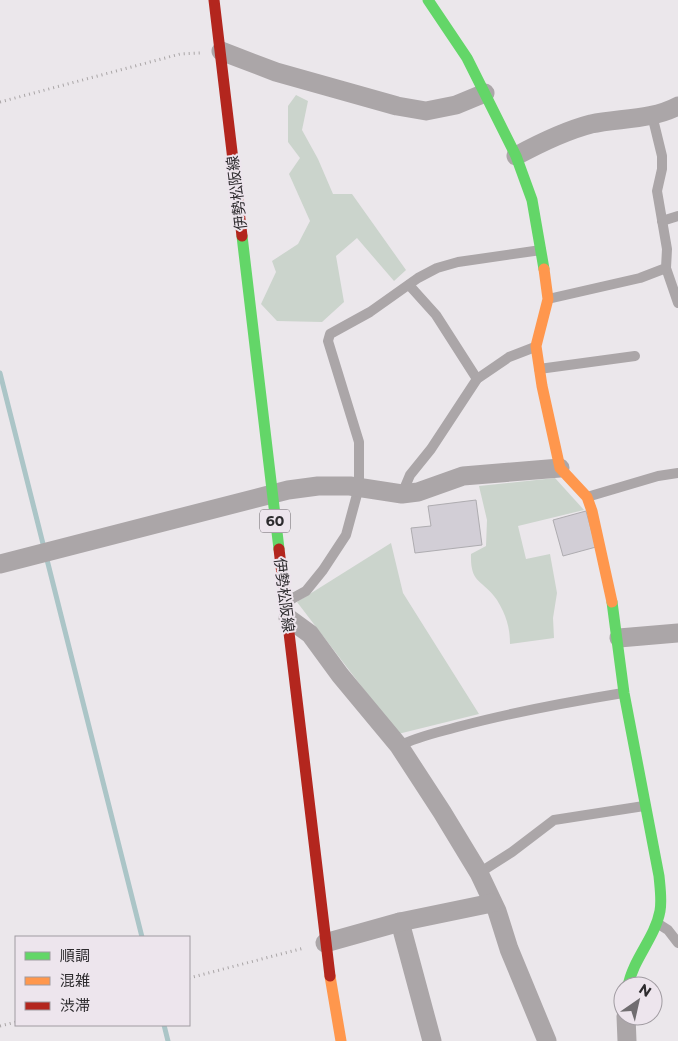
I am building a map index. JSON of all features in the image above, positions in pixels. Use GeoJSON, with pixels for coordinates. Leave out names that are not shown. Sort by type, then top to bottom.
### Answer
{"type":"FeatureCollection","features":[{"type":"Feature","properties":{"kind":"street","name":"伊勢松阪線"},"geometry":{"type":"LineString","coordinates":[[214,0],[325,943],[341,1041]]}},
{"type":"Feature","properties":{"kind":"street"},"geometry":{"type":"LineString","coordinates":[[428,0],[467,58],[516,156],[532,200],[542,250],[548,299],[536,346],[539,369],[560,468],[587,496],[610,592],[619,638],[624,693],[662,898],[656,922],[632,967],[630,976]]}},
{"type":"Feature","properties":{"kind":"street"},"geometry":{"type":"LineString","coordinates":[[221,51],[276,72],[397,106],[426,111],[456,105],[485,93]]}},
{"type":"Feature","properties":{"kind":"street"},"geometry":{"type":"LineString","coordinates":[[516,156],[546,141],[583,127],[652,114],[678,106]]}},
{"type":"Feature","properties":{"kind":"street"},"geometry":{"type":"LineString","coordinates":[[0,564],[272,496],[288,490],[318,486],[359,487],[402,494],[418,492],[463,476],[560,468]]}},
{"type":"Feature","properties":{"kind":"street"},"geometry":{"type":"LineString","coordinates":[[286,610],[310,634],[340,675],[399,746],[480,873],[497,911],[508,949],[547,1041]]}},
{"type":"Feature","properties":{"kind":"street"},"geometry":{"type":"LineString","coordinates":[[619,638],[678,633]]}},
{"type":"Feature","properties":{"kind":"street"},"geometry":{"type":"LineString","coordinates":[[325,943],[400,922],[492,903]]}},
{"type":"Feature","properties":{"kind":"street"},"geometry":{"type":"LineString","coordinates":[[400,922],[432,1041]]}},
{"type":"Feature","properties":{"kind":"street"},"geometry":{"type":"LineString","coordinates":[[626,1026],[627,1041]]}},
{"type":"Feature","properties":{"kind":"lane"},"geometry":{"type":"LineString","coordinates":[[652,114],[662,156],[662,169],[657,191],[667,249],[666,268],[678,303]]}},
{"type":"Feature","properties":{"kind":"lane"},"geometry":{"type":"LineString","coordinates":[[662,221],[678,216]]}},
{"type":"Feature","properties":{"kind":"lane"},"geometry":{"type":"LineString","coordinates":[[286,610],[306,591],[323,570],[346,535],[359,487],[359,442],[328,341],[330,334],[370,312],[430,271],[451,264],[542,250]]}},
{"type":"Feature","properties":{"kind":"lane"},"geometry":{"type":"LineString","coordinates":[[548,299],[640,278],[666,268]]}},
{"type":"Feature","properties":{"kind":"lane"},"geometry":{"type":"LineString","coordinates":[[410,285],[436,315],[477,379]]}},
{"type":"Feature","properties":{"kind":"lane"},"geometry":{"type":"LineString","coordinates":[[402,494],[410,475],[431,449],[477,379],[510,357],[536,346]]}},
{"type":"Feature","properties":{"kind":"lane"},"geometry":{"type":"LineString","coordinates":[[539,369],[635,356]]}},
{"type":"Feature","properties":{"kind":"lane"},"geometry":{"type":"LineString","coordinates":[[587,496],[658,476],[678,473]]}},
{"type":"Feature","properties":{"kind":"lane"},"geometry":{"type":"LineString","coordinates":[[399,746],[411,740],[483,720],[572,701],[624,693]]}},
{"type":"Feature","properties":{"kind":"lane"},"geometry":{"type":"LineString","coordinates":[[480,873],[512,852],[554,820],[644,806]]}},
{"type":"Feature","properties":{"kind":"lane"},"geometry":{"type":"LineString","coordinates":[[656,922],[668,930],[678,943]]}},
{"type":"Feature","properties":{"kind":"path"},"geometry":{"type":"LineString","coordinates":[[0,102],[180,54],[221,51]]}},
{"type":"Feature","properties":{"kind":"path"},"geometry":{"type":"LineString","coordinates":[[190,978],[325,943]]}},
{"type":"Feature","properties":{"kind":"path"},"geometry":{"type":"LineString","coordinates":[[0,1026],[15,1022]]}},
{"type":"Feature","properties":{"kind":"shaded area"},"geometry":{"type":"Polygon","coordinates":[[[296,95],[308,101],[302,130],[318,159],[333,194],[352,194],[406,270],[394,281],[357,238],[336,256],[344,302],[322,322],[277,321],[261,304],[276,272],[272,261],[298,244],[310,221],[289,174],[300,158],[288,142],[288,106],[296,95]]]}},
{"type":"Feature","properties":{"kind":"shaded area"},"geometry":{"type":"Polygon","coordinates":[[[555,478],[584,510],[518,526],[526,559],[550,554],[557,593],[553,618],[554,638],[510,644],[505,616],[492,593],[475,577],[471,564],[471,554],[486,546],[487,520],[479,486],[555,478]]]}},
{"type":"Feature","properties":{"kind":"shaded area"},"geometry":{"type":"Polygon","coordinates":[[[391,543],[403,593],[479,714],[398,734],[297,602],[391,543]]]}},
{"type":"Feature","properties":{"kind":"building"},"geometry":{"type":"Polygon","coordinates":[[[476,500],[482,545],[415,553],[411,528],[431,526],[428,506],[476,500]]]}},
{"type":"Feature","properties":{"kind":"building"},"geometry":{"type":"Polygon","coordinates":[[[586,511],[596,547],[563,556],[553,520],[586,511]]]}},
{"type":"Feature","properties":{"kind":"waterway"},"geometry":{"type":"LineString","coordinates":[[0,373],[142,936]]}},
{"type":"Feature","properties":{"kind":"waterway"},"geometry":{"type":"LineString","coordinates":[[164,1026],[168,1041]]}},
{"type":"Feature","properties":{"kind":"traffic: fast"},"geometry":{"type":"LineString","coordinates":[[428,0],[467,58],[516,156],[532,200],[544,269]]}},
{"type":"Feature","properties":{"kind":"traffic: fast"},"geometry":{"type":"LineString","coordinates":[[242,236],[279,549]]}},
{"type":"Feature","properties":{"kind":"traffic: fast"},"geometry":{"type":"LineString","coordinates":[[612,602],[624,693],[659,876],[661,898],[660,911],[654,930],[631,976]]}},
{"type":"Feature","properties":{"kind":"traffic: slow"},"geometry":{"type":"LineString","coordinates":[[544,269],[548,299],[536,346],[542,386],[560,468],[587,497],[592,511],[612,602]]}},
{"type":"Feature","properties":{"kind":"traffic: slow"},"geometry":{"type":"LineString","coordinates":[[330,976],[341,1041]]}},
{"type":"Feature","properties":{"kind":"traffic: jam"},"geometry":{"type":"LineString","coordinates":[[214,0],[242,236]]}},
{"type":"Feature","properties":{"kind":"traffic: jam"},"geometry":{"type":"LineString","coordinates":[[279,549],[330,976]]}}]}
